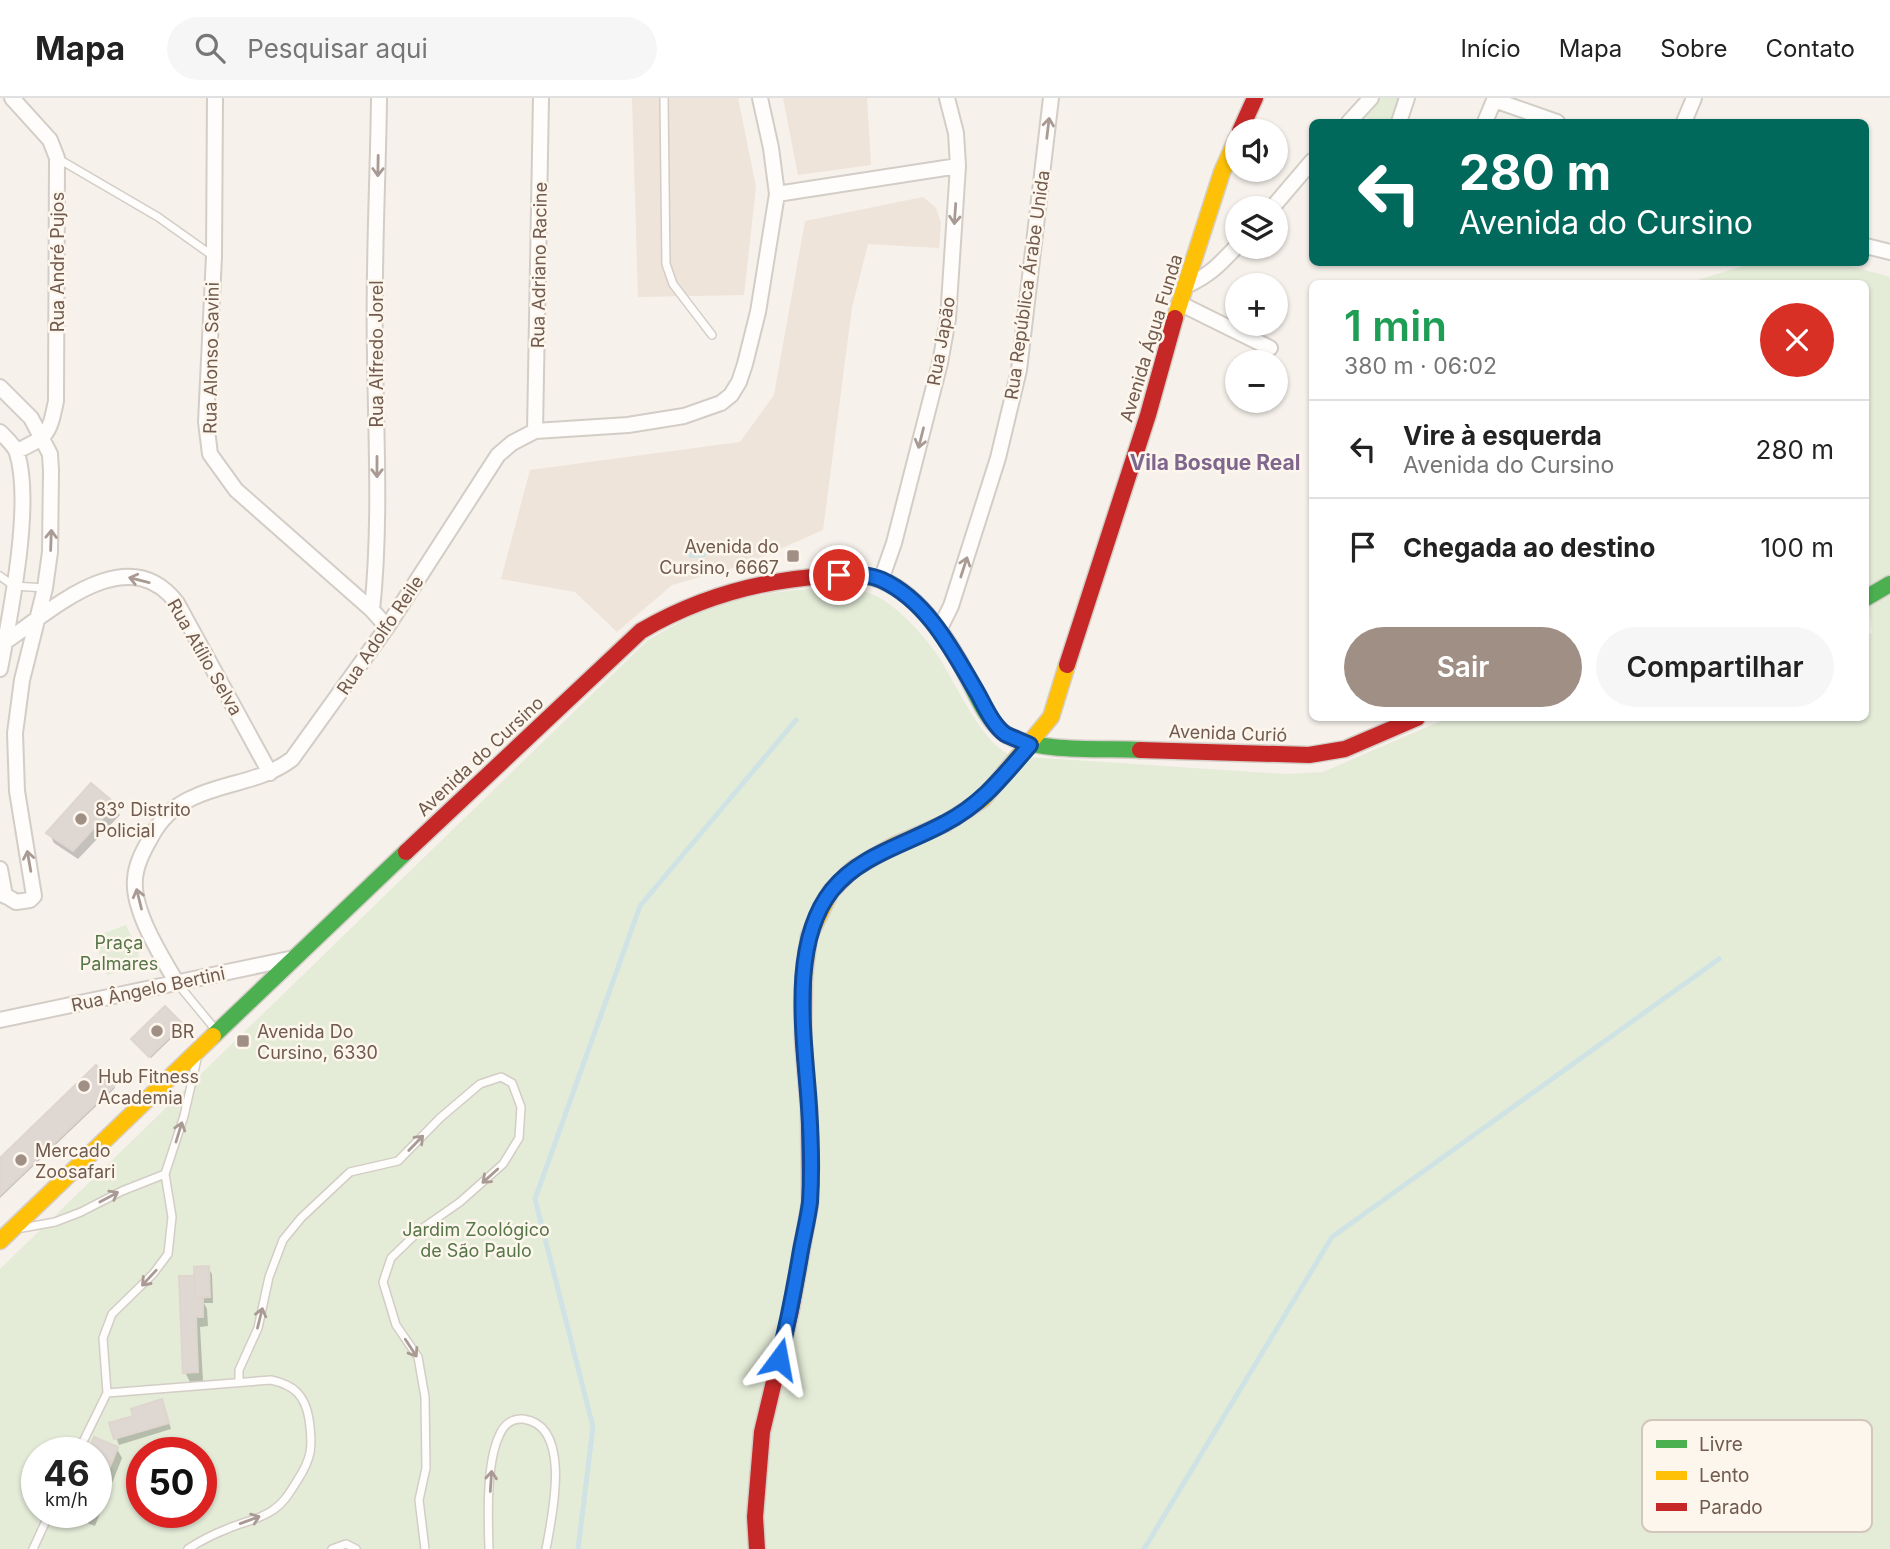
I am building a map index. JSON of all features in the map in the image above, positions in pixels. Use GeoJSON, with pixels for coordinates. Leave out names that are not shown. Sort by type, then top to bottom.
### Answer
{"type":"FeatureCollection","features":[{"type":"Feature","properties":{"kind":"main road"},"geometry":{"type":"LineString","coordinates":[[1245,119],[1255,98]]}},
{"type":"Feature","properties":{"kind":"main road","name":"Avenida Água Funda"},"geometry":{"type":"LineString","coordinates":[[757,1549],[755,1517],[762,1432],[791,1310],[810,1203],[810,1109],[803,1040],[804,981],[809,936],[831,891],[853,869],[893,846],[946,823],[983,799],[1051,717],[1148,415],[1179,303],[1225,165]]}},
{"type":"Feature","properties":{"kind":"main road","name":"Avenida do Cursino"},"geometry":{"type":"LineString","coordinates":[[6,1236],[295,957],[631,641],[664,616],[698,600],[739,588],[799,577],[865,576],[881,580],[904,595],[939,630],[958,657],[993,721],[1004,733],[1030,745]]}},
{"type":"Feature","properties":{"kind":"main road"},"geometry":{"type":"LineString","coordinates":[[1869,596],[1890,584]]}},
{"type":"Feature","properties":{"kind":"main road","name":"Avenida Curió"},"geometry":{"type":"LineString","coordinates":[[1030,745],[1309,755],[1345,749],[1392,722]]}},
{"type":"Feature","properties":{"kind":"street"},"geometry":{"type":"LineString","coordinates":[[12,98],[50,140],[57,158]]}},
{"type":"Feature","properties":{"kind":"street","name":"Rua Alonso Savini"},"geometry":{"type":"LineString","coordinates":[[215,98],[214,257],[206,422],[210,454],[236,490],[372,610],[387,627]]}},
{"type":"Feature","properties":{"kind":"street","name":"Rua Alfredo Jorel"},"geometry":{"type":"LineString","coordinates":[[372,610],[377,501],[374,351],[379,98]]}},
{"type":"Feature","properties":{"kind":"street","name":"Rua Adriano Racine"},"geometry":{"type":"LineString","coordinates":[[535,431],[541,98]]}},
{"type":"Feature","properties":{"kind":"street"},"geometry":{"type":"LineString","coordinates":[[760,98],[778,194],[958,166]]}},
{"type":"Feature","properties":{"kind":"street","name":"Rua Japão"},"geometry":{"type":"LineString","coordinates":[[881,580],[894,543],[942,354],[948,319],[958,166],[956,133],[947,98]]}},
{"type":"Feature","properties":{"kind":"street","name":"Rua República Árabe Unida"},"geometry":{"type":"LineString","coordinates":[[939,630],[951,606],[998,458],[1019,370],[1051,98]]}},
{"type":"Feature","properties":{"kind":"street"},"geometry":{"type":"LineString","coordinates":[[1355,119],[1371,98]]}},
{"type":"Feature","properties":{"kind":"street"},"geometry":{"type":"LineString","coordinates":[[1400,119],[1407,98]]}},
{"type":"Feature","properties":{"kind":"street"},"geometry":{"type":"LineString","coordinates":[[1685,119],[1694,98]]}},
{"type":"Feature","properties":{"kind":"street"},"geometry":{"type":"LineString","coordinates":[[1486,119],[1494,99],[1549,119]]}},
{"type":"Feature","properties":{"kind":"street","name":"Rua André Pujos"},"geometry":{"type":"LineString","coordinates":[[42,439],[49,430],[56,401],[57,158]]}},
{"type":"Feature","properties":{"kind":"street"},"geometry":{"type":"LineString","coordinates":[[1282,196],[1309,165]]}},
{"type":"Feature","properties":{"kind":"street","name":"Rua Adolfo Reile"},"geometry":{"type":"LineString","coordinates":[[177,983],[155,944],[137,900],[135,880],[139,860],[157,825],[191,798],[270,773],[292,759],[387,627],[498,455],[512,443],[535,431],[628,425],[684,416],[722,403],[730,396],[739,382],[758,312],[778,194]]}},
{"type":"Feature","properties":{"kind":"street"},"geometry":{"type":"LineString","coordinates":[[1869,247],[1890,252]]}},
{"type":"Feature","properties":{"kind":"street"},"geometry":{"type":"LineString","coordinates":[[1186,286],[1206,277],[1226,259]]}},
{"type":"Feature","properties":{"kind":"street"},"geometry":{"type":"LineString","coordinates":[[1179,303],[1270,348]]}},
{"type":"Feature","properties":{"kind":"street"},"geometry":{"type":"LineString","coordinates":[[0,387],[31,418],[50,454],[52,494],[46,589],[22,680],[15,733],[18,800],[34,896],[30,900],[20,902],[2,894],[0,869]]}},
{"type":"Feature","properties":{"kind":"street"},"geometry":{"type":"LineString","coordinates":[[0,432],[16,451],[22,484],[22,515],[14,586],[0,669]]}},
{"type":"Feature","properties":{"kind":"street"},"geometry":{"type":"LineString","coordinates":[[16,451],[42,439]]}},
{"type":"Feature","properties":{"kind":"street","name":"Rua Atílio Selva"},"geometry":{"type":"LineString","coordinates":[[3,641],[71,595],[102,580],[126,577],[163,590],[177,603],[270,773]]}},
{"type":"Feature","properties":{"kind":"street","name":"Rua Ângelo Bertini"},"geometry":{"type":"LineString","coordinates":[[0,1020],[295,957]]}},
{"type":"Feature","properties":{"kind":"lane"},"geometry":{"type":"LineString","coordinates":[[664,98],[666,264],[673,285],[712,335]]}},
{"type":"Feature","properties":{"kind":"lane"},"geometry":{"type":"LineString","coordinates":[[57,158],[158,217],[214,257]]}},
{"type":"Feature","properties":{"kind":"lane"},"geometry":{"type":"LineString","coordinates":[[0,576],[14,586],[46,589]]}},
{"type":"Feature","properties":{"kind":"lane"},"geometry":{"type":"LineString","coordinates":[[177,983],[218,1032]]}},
{"type":"Feature","properties":{"kind":"lane"},"geometry":{"type":"LineString","coordinates":[[85,1437],[107,1393],[103,1338],[112,1314],[153,1274],[168,1254],[172,1217],[164,1174],[184,1116],[199,1051]]}},
{"type":"Feature","properties":{"kind":"lane"},"geometry":{"type":"LineString","coordinates":[[239,1382],[239,1370],[258,1328],[269,1277],[283,1240],[300,1218],[350,1172],[398,1161],[440,1118],[480,1084],[501,1077],[512,1083],[522,1108],[519,1138],[503,1164],[460,1202],[420,1230],[391,1258],[383,1282],[396,1325],[418,1357],[425,1397],[426,1468],[419,1500],[425,1549]]}},
{"type":"Feature","properties":{"kind":"lane"},"geometry":{"type":"LineString","coordinates":[[6,1236],[81,1212],[164,1174]]}},
{"type":"Feature","properties":{"kind":"lane"},"geometry":{"type":"LineString","coordinates":[[107,1393],[271,1380],[288,1383],[300,1395],[308,1415],[312,1442],[310,1458],[285,1500],[273,1510],[228,1528],[188,1549]]}},
{"type":"Feature","properties":{"kind":"lane"},"geometry":{"type":"LineString","coordinates":[[489,1549],[492,1456],[505,1425],[516,1419],[527,1420],[551,1439],[556,1461],[546,1549]]}},
{"type":"Feature","properties":{"kind":"lane"},"geometry":{"type":"LineString","coordinates":[[33,1549],[43,1528]]}},
{"type":"Feature","properties":{"kind":"lane"},"geometry":{"type":"LineString","coordinates":[[332,1549],[346,1544],[356,1549]]}},
{"type":"Feature","properties":{"kind":"shaded area"},"geometry":{"type":"Polygon","coordinates":[[[632,98],[738,98],[756,187],[744,295],[638,297],[632,98]]]}},
{"type":"Feature","properties":{"kind":"shaded area"},"geometry":{"type":"Polygon","coordinates":[[[783,98],[867,98],[871,165],[798,175],[783,98]]]}},
{"type":"Feature","properties":{"kind":"shaded area"},"geometry":{"type":"Polygon","coordinates":[[[923,197],[936,208],[941,223],[939,248],[868,244],[852,307],[823,530],[743,565],[672,585],[617,632],[575,592],[501,579],[530,470],[740,442],[774,395],[805,221],[923,197]]]}},
{"type":"Feature","properties":{"kind":"shaded area"},"geometry":{"type":"Polygon","coordinates":[[[686,544],[703,544],[706,557],[689,558],[686,544]]]}},
{"type":"Feature","properties":{"kind":"green space"},"geometry":{"type":"Polygon","coordinates":[[[1379,98],[1402,98],[1395,119],[1370,119],[1363,116],[1379,98]]]}},
{"type":"Feature","properties":{"kind":"green space","name":"Jardim Zoológico de São Paulo"},"geometry":{"type":"Polygon","coordinates":[[[1743,266],[1850,266],[1890,277],[1890,1549],[0,1549],[0,1269],[648,640],[686,619],[740,599],[797,590],[837,589],[869,593],[887,603],[915,627],[943,664],[979,725],[1000,749],[1011,755],[1285,774],[1323,772],[1441,721],[1869,721],[1869,634],[1872,633],[1869,606],[1869,280],[1698,280],[1743,266]]]}},
{"type":"Feature","properties":{"kind":"green space","name":"Praça Palmares"},"geometry":{"type":"Polygon","coordinates":[[[126,925],[139,959],[131,969],[107,975],[93,937],[126,925]]]}},
{"type":"Feature","properties":{"kind":"building","name":"83° Distrito Policial"},"geometry":{"type":"Polygon","coordinates":[[[91,783],[116,804],[73,851],[46,833],[91,783]]]}},
{"type":"Feature","properties":{"kind":"building","name":"BR"},"geometry":{"type":"Polygon","coordinates":[[[165,1006],[183,1024],[149,1057],[131,1039],[165,1006]]]}},
{"type":"Feature","properties":{"kind":"building"},"geometry":{"type":"Polygon","coordinates":[[[96,1065],[115,1085],[0,1195],[0,1158],[96,1065]]]}},
{"type":"Feature","properties":{"kind":"building"},"geometry":{"type":"Polygon","coordinates":[[[209,1266],[210,1297],[195,1298],[194,1267],[209,1266]]]}},
{"type":"Feature","properties":{"kind":"building"},"geometry":{"type":"Polygon","coordinates":[[[179,1276],[194,1276],[195,1298],[203,1297],[203,1317],[196,1317],[198,1372],[183,1373],[179,1276]]]}},
{"type":"Feature","properties":{"kind":"building"},"geometry":{"type":"Polygon","coordinates":[[[162,1399],[169,1423],[114,1439],[109,1423],[133,1416],[131,1409],[162,1399]]]}},
{"type":"Feature","properties":{"kind":"building"},"geometry":{"type":"Polygon","coordinates":[[[112,1444],[118,1447],[112,1462],[112,1444]]]}},
{"type":"Feature","properties":{"kind":"waterway"},"geometry":{"type":"LineString","coordinates":[[578,1549],[593,1427],[535,1199],[640,906],[796,720]]}},
{"type":"Feature","properties":{"kind":"waterway"},"geometry":{"type":"LineString","coordinates":[[1144,1549],[1332,1237],[1719,959]]}},
{"type":"Feature","properties":{"kind":"traffic: fast"},"geometry":{"type":"LineString","coordinates":[[827,576],[869,576],[890,584],[918,605],[952,649],[989,717],[1007,735],[1020,741],[1053,747],[1140,750]]}},
{"type":"Feature","properties":{"kind":"traffic: fast"},"geometry":{"type":"LineString","coordinates":[[1869,596],[1890,584]]}},
{"type":"Feature","properties":{"kind":"traffic: fast"},"geometry":{"type":"LineString","coordinates":[[213,1036],[406,852]]}},
{"type":"Feature","properties":{"kind":"traffic: slow"},"geometry":{"type":"LineString","coordinates":[[1175,318],[1225,165]]}},
{"type":"Feature","properties":{"kind":"traffic: slow"},"geometry":{"type":"LineString","coordinates":[[804,977],[809,936],[831,891],[853,869],[893,846],[946,823],[983,799],[1051,717],[1067,665]]}},
{"type":"Feature","properties":{"kind":"traffic: slow"},"geometry":{"type":"LineString","coordinates":[[0,1241],[213,1036]]}},
{"type":"Feature","properties":{"kind":"traffic: jam"},"geometry":{"type":"LineString","coordinates":[[1245,119],[1255,98]]}},
{"type":"Feature","properties":{"kind":"traffic: jam"},"geometry":{"type":"LineString","coordinates":[[1067,665],[1148,415],[1175,318]]}},
{"type":"Feature","properties":{"kind":"traffic: jam"},"geometry":{"type":"LineString","coordinates":[[406,852],[641,631],[685,609],[731,592],[754,586],[827,576]]}},
{"type":"Feature","properties":{"kind":"traffic: jam"},"geometry":{"type":"LineString","coordinates":[[1140,750],[1309,755],[1345,749],[1410,721]]}},
{"type":"Feature","properties":{"kind":"traffic: jam"},"geometry":{"type":"LineString","coordinates":[[757,1549],[755,1517],[762,1432],[791,1310],[810,1203],[809,1109],[803,1040],[804,977]]}},
{"type":"Feature","properties":{"kind":"place","name":"Avenida do Cursino, 6667"},"geometry":{"type":"Point","coordinates":[793,556]}},
{"type":"Feature","properties":{"kind":"place","name":"83° Distrito Policial"},"geometry":{"type":"Point","coordinates":[81,819]}},
{"type":"Feature","properties":{"kind":"place","name":"BR"},"geometry":{"type":"Point","coordinates":[157,1031]}},
{"type":"Feature","properties":{"kind":"place","name":"Avenida Do Cursino, 6330"},"geometry":{"type":"Point","coordinates":[243,1041]}},
{"type":"Feature","properties":{"kind":"place","name":"Hub Fitness Academia"},"geometry":{"type":"Point","coordinates":[84,1086]}},
{"type":"Feature","properties":{"kind":"place","name":"Mercado Zoosafari"},"geometry":{"type":"Point","coordinates":[21,1160]}},
{"type":"Feature","properties":{"kind":"district","name":"Vila Bosque Real"},"geometry":{"type":"Point","coordinates":[1215,462]}},
{"type":"Feature","properties":{"kind":"route"},"geometry":{"type":"LineString","coordinates":[[779,1359],[791,1310],[810,1203],[810,1109],[803,1040],[804,981],[809,936],[831,891],[853,869],[893,846],[946,823],[983,799],[1030,745],[1004,733],[993,721],[958,657],[920,609],[881,580],[839,575]]}}]}
